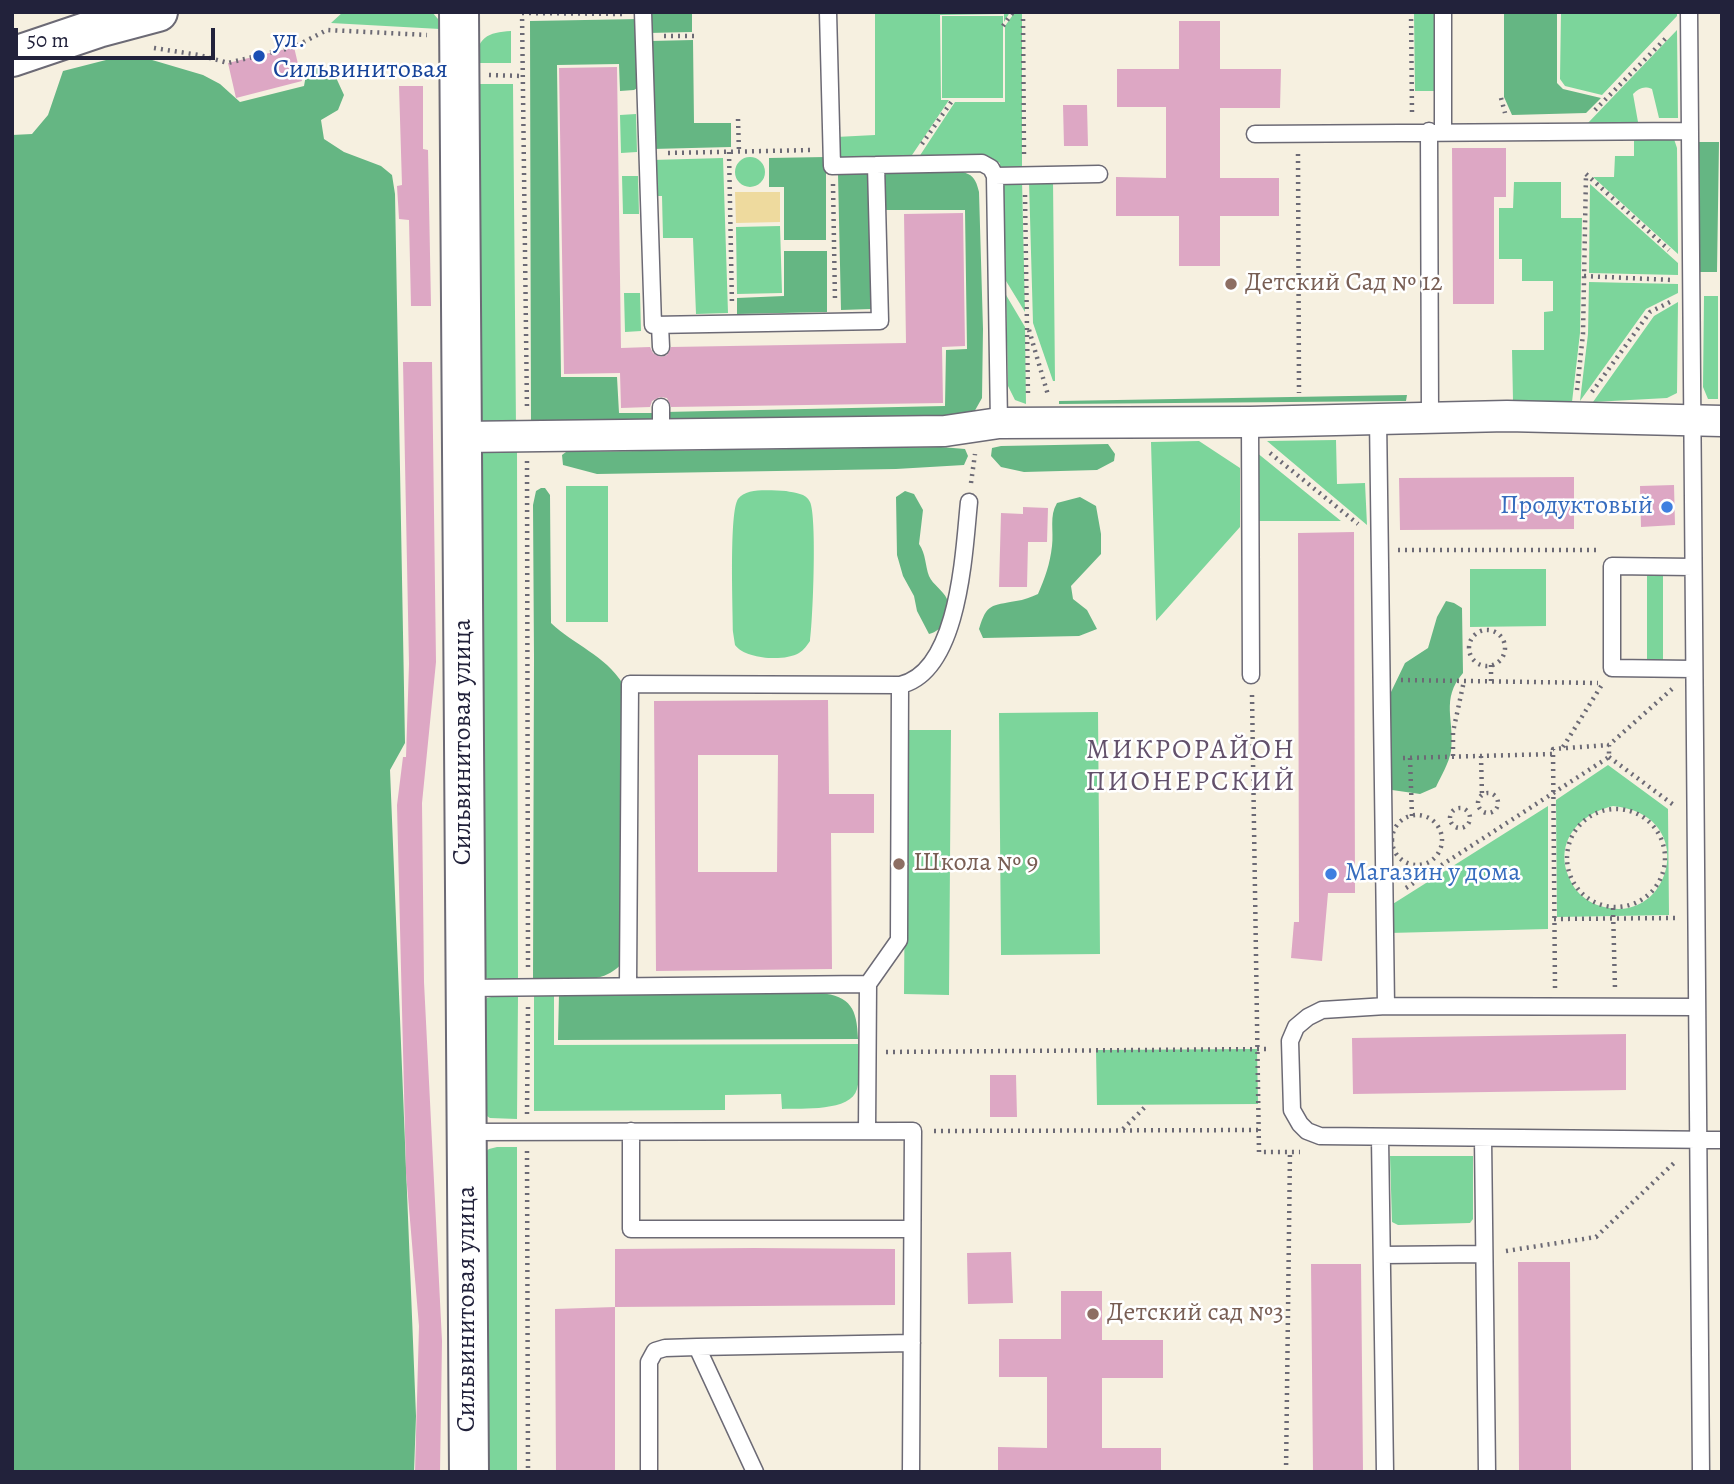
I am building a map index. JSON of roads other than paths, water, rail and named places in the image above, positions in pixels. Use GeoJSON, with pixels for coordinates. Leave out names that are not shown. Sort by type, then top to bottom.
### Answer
{"type":"FeatureCollection","features":[{"type":"Feature","properties":{"kind":"street"},"geometry":{"type":"LineString","coordinates":[[12,57],[156,12]]}},
{"type":"Feature","properties":{"kind":"street","name":"Сильвинитовая улица"},"geometry":{"type":"LineString","coordinates":[[447,24],[462,437],[469,1472]]}},
{"type":"Feature","properties":{"kind":"street"},"geometry":{"type":"LineString","coordinates":[[462,437],[527,437],[661,421],[945,431],[999,416],[1250,429],[1378,418],[1430,417],[1722,421]]}},
{"type":"Feature","properties":{"kind":"lane"},"geometry":{"type":"LineString","coordinates":[[828,12],[832,158],[876,165],[982,163],[991,168],[995,176],[999,416]]}},
{"type":"Feature","properties":{"kind":"lane"},"geometry":{"type":"LineString","coordinates":[[1430,417],[1428,131],[1443,12]]}},
{"type":"Feature","properties":{"kind":"lane"},"geometry":{"type":"LineString","coordinates":[[643,13],[653,325],[880,321],[876,165]]}},
{"type":"Feature","properties":{"kind":"lane"},"geometry":{"type":"LineString","coordinates":[[1689,13],[1701,1472]]}},
{"type":"Feature","properties":{"kind":"lane"},"geometry":{"type":"LineString","coordinates":[[1255,134],[1690,131]]}},
{"type":"Feature","properties":{"kind":"lane"},"geometry":{"type":"LineString","coordinates":[[995,176],[1099,174]]}},
{"type":"Feature","properties":{"kind":"lane"},"geometry":{"type":"LineString","coordinates":[[660,325],[661,347]]}},
{"type":"Feature","properties":{"kind":"lane"},"geometry":{"type":"LineString","coordinates":[[1378,418],[1386,1006]]}},
{"type":"Feature","properties":{"kind":"lane"},"geometry":{"type":"LineString","coordinates":[[1250,429],[1251,675]]}},
{"type":"Feature","properties":{"kind":"lane"},"geometry":{"type":"LineString","coordinates":[[628,986],[630,684],[900,685],[916,679],[930,664],[952,620],[961,583],[969,502]]}},
{"type":"Feature","properties":{"kind":"lane"},"geometry":{"type":"LineString","coordinates":[[1693,567],[1612,566],[1612,668],[1693,669]]}},
{"type":"Feature","properties":{"kind":"lane"},"geometry":{"type":"LineString","coordinates":[[867,1131],[868,984],[899,940],[900,685]]}},
{"type":"Feature","properties":{"kind":"lane"},"geometry":{"type":"LineString","coordinates":[[466,988],[868,984]]}},
{"type":"Feature","properties":{"kind":"lane"},"geometry":{"type":"LineString","coordinates":[[1697,1007],[1386,1006],[1322,1010],[1296,1027],[1290,1041],[1292,1110],[1307,1131],[1320,1136],[1722,1140]]}},
{"type":"Feature","properties":{"kind":"lane"},"geometry":{"type":"LineString","coordinates":[[631,1131],[631,1229],[912,1229]]}},
{"type":"Feature","properties":{"kind":"lane"},"geometry":{"type":"LineString","coordinates":[[467,1132],[913,1131],[911,1472]]}},
{"type":"Feature","properties":{"kind":"lane"},"geometry":{"type":"LineString","coordinates":[[1380,1138],[1385,1472]]}},
{"type":"Feature","properties":{"kind":"lane"},"geometry":{"type":"LineString","coordinates":[[1483,1138],[1487,1472]]}},
{"type":"Feature","properties":{"kind":"lane"},"geometry":{"type":"LineString","coordinates":[[1382,1255],[1484,1254]]}},
{"type":"Feature","properties":{"kind":"lane"},"geometry":{"type":"LineString","coordinates":[[649,1472],[649,1362],[655,1351],[696,1347],[912,1343]]}},
{"type":"Feature","properties":{"kind":"lane"},"geometry":{"type":"LineString","coordinates":[[696,1347],[755,1472]]}},
{"type":"Feature","properties":{"kind":"place","name":"ул. Сильвинитовая"},"geometry":{"type":"Point","coordinates":[259,56]}},
{"type":"Feature","properties":{"kind":"place","name":"Детский Сад № 12"},"geometry":{"type":"Point","coordinates":[1231,284]}},
{"type":"Feature","properties":{"kind":"place","name":"Продуктовый"},"geometry":{"type":"Point","coordinates":[1667,507]}},
{"type":"Feature","properties":{"kind":"place","name":"Школа № 9"},"geometry":{"type":"Point","coordinates":[899,864]}},
{"type":"Feature","properties":{"kind":"place","name":"Магазин у дома"},"geometry":{"type":"Point","coordinates":[1331,874]}},
{"type":"Feature","properties":{"kind":"place","name":"Детский сад №3"},"geometry":{"type":"Point","coordinates":[1093,1314]}},
{"type":"Feature","properties":{"kind":"district","name":"МИКРОРАЙОН ПИОНЕРСКИЙ"},"geometry":{"type":"Point","coordinates":[1191,767]}}]}
